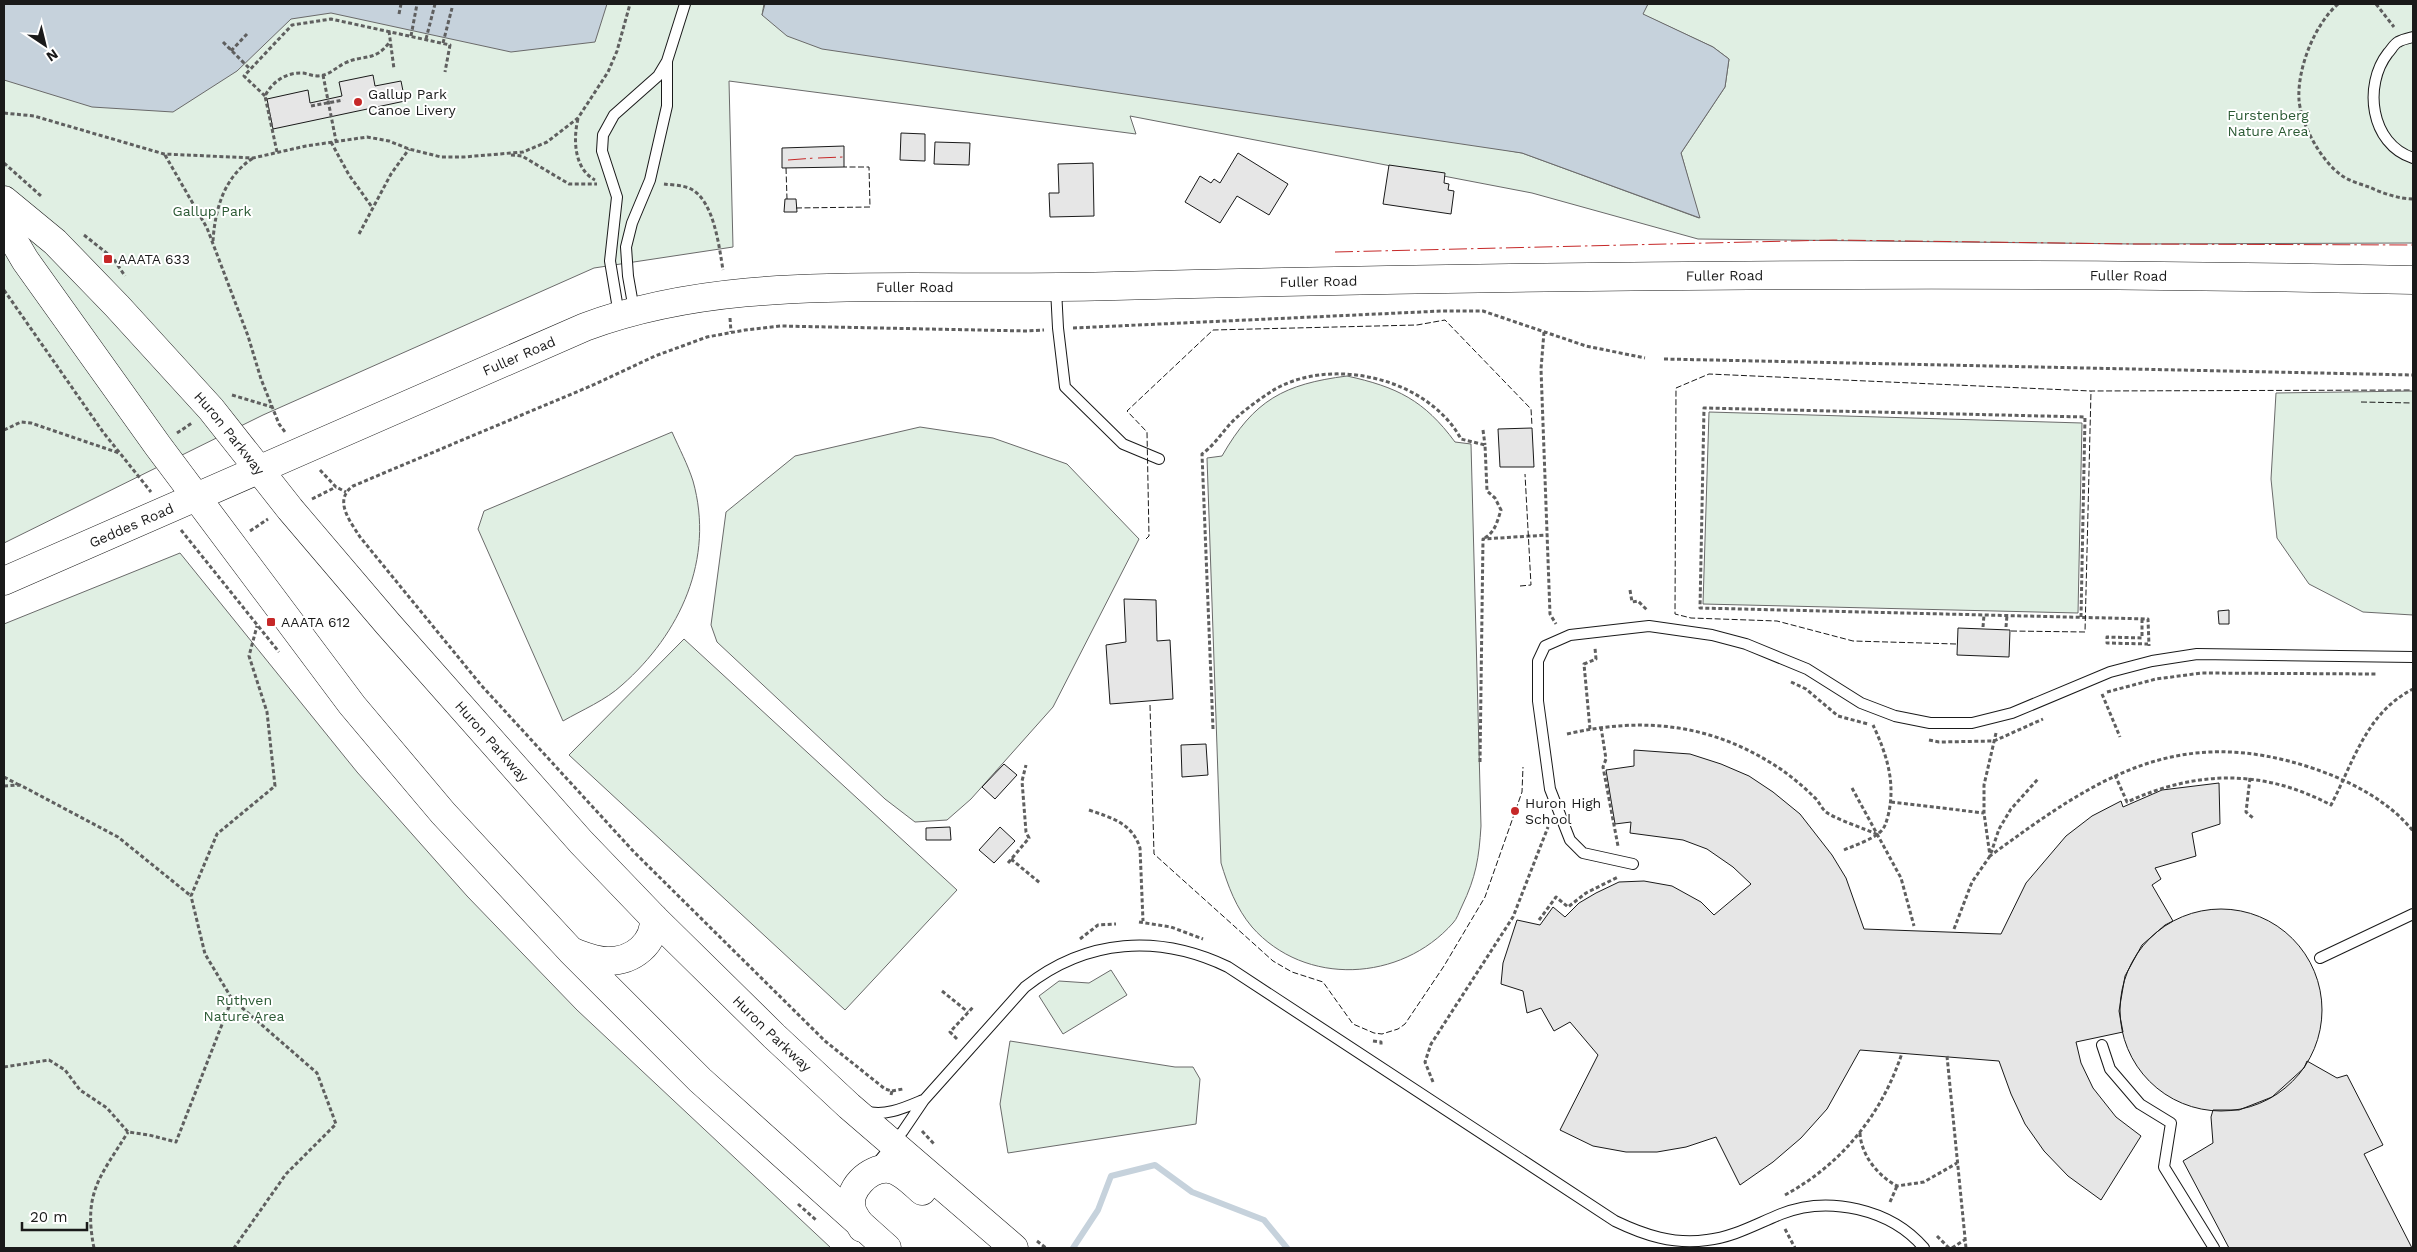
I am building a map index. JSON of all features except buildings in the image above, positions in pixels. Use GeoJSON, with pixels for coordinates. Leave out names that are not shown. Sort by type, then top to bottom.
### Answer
{"type":"FeatureCollection","features":[{"type":"Feature","properties":{"kind":"main road","name":"Huron Parkway"},"geometry":{"type":"LineString","coordinates":[[4,200],[55,242],[117,306],[211,409],[290,509],[420,661],[581,842],[654,918],[774,1036],[849,1106],[1014,1248]]}},
{"type":"Feature","properties":{"kind":"main road"},"geometry":{"type":"LineString","coordinates":[[4,224],[30,268],[196,496],[381,741],[443,813],[572,951],[700,1080],[862,1228],[887,1248]]}},
{"type":"Feature","properties":{"kind":"main road","name":"Fuller Road"},"geometry":{"type":"LineString","coordinates":[[258,468],[585,327],[627,313],[726,294],[826,287],[1056,288],[1624,276],[2076,274],[2413,280]]}},
{"type":"Feature","properties":{"kind":"main road","name":"Geddes Road"},"geometry":{"type":"LineString","coordinates":[[4,581],[258,468]]}},
{"type":"Feature","properties":{"kind":"main road"},"geometry":{"type":"LineString","coordinates":[[572,951],[594,959],[609,961],[624,959],[638,952],[650,941],[654,930],[654,918]]}},
{"type":"Feature","properties":{"kind":"main road"},"geometry":{"type":"LineString","coordinates":[[862,1228],[852,1210],[852,1198],[862,1180],[870,1173],[891,1169],[906,1177],[981,1240],[1014,1248]]}},
{"type":"Feature","properties":{"kind":"lane"},"geometry":{"type":"LineString","coordinates":[[627,313],[610,261],[616,197],[602,151],[603,135],[614,115],[658,76],[667,61],[685,4]]}},
{"type":"Feature","properties":{"kind":"lane"},"geometry":{"type":"LineString","coordinates":[[2413,37],[2397,42],[2379,65],[2372,93],[2377,122],[2394,146],[2413,158]]}},
{"type":"Feature","properties":{"kind":"lane"},"geometry":{"type":"LineString","coordinates":[[627,313],[628,276],[626,247],[632,223],[650,180],[664,120],[667,106],[667,61]]}},
{"type":"Feature","properties":{"kind":"lane"},"geometry":{"type":"LineString","coordinates":[[1056,288],[1058,328],[1065,387],[1123,444],[1159,459]]}},
{"type":"Feature","properties":{"kind":"lane"},"geometry":{"type":"LineString","coordinates":[[1633,864],[1582,853],[1570,840],[1550,789],[1538,701],[1538,661],[1545,646],[1570,635],[1661,626],[1712,635],[1777,656],[1807,669],[1861,703],[1895,716],[1930,723],[1972,723],[2012,713],[2110,672],[2157,660],[2197,654],[2413,657]]}},
{"type":"Feature","properties":{"kind":"lane"},"geometry":{"type":"LineString","coordinates":[[2320,958],[2413,914]]}},
{"type":"Feature","properties":{"kind":"lane"},"geometry":{"type":"LineString","coordinates":[[870,1173],[924,1100],[1025,986],[1041,974],[1075,958],[1102,949],[1130,945],[1163,946],[1209,958],[1228,967],[1608,1217],[1636,1231],[1658,1238],[1684,1242],[1707,1240],[1748,1229],[1799,1208],[1824,1206],[1856,1209],[1882,1217],[1902,1228],[1924,1248]]}},
{"type":"Feature","properties":{"kind":"lane"},"geometry":{"type":"LineString","coordinates":[[2102,1045],[2110,1069],[2140,1104],[2171,1124],[2164,1167],[2214,1248]]}},
{"type":"Feature","properties":{"kind":"lane"},"geometry":{"type":"LineString","coordinates":[[849,1106],[868,1112],[886,1112],[901,1109],[924,1100]]}},
{"type":"Feature","properties":{"kind":"path"},"geometry":{"type":"LineString","coordinates":[[399,14],[401,4]]}},
{"type":"Feature","properties":{"kind":"path"},"geometry":{"type":"LineString","coordinates":[[410,36],[416,4]]}},
{"type":"Feature","properties":{"kind":"path"},"geometry":{"type":"LineString","coordinates":[[426,39],[435,4]]}},
{"type":"Feature","properties":{"kind":"path"},"geometry":{"type":"LineString","coordinates":[[4,113],[34,116],[164,154],[252,158],[336,141],[367,137],[389,141],[409,149],[448,157],[523,152],[547,142],[578,118],[601,84],[614,58],[630,4]]}},
{"type":"Feature","properties":{"kind":"path"},"geometry":{"type":"LineString","coordinates":[[2338,4],[2326,14],[2304,62],[2299,100],[2309,133],[2323,156],[2341,175],[2380,192],[2413,199]]}},
{"type":"Feature","properties":{"kind":"path"},"geometry":{"type":"LineString","coordinates":[[2376,4],[2400,34]]}},
{"type":"Feature","properties":{"kind":"path"},"geometry":{"type":"LineString","coordinates":[[443,43],[452,8]]}},
{"type":"Feature","properties":{"kind":"path"},"geometry":{"type":"LineString","coordinates":[[277,152],[265,96],[244,76],[292,25],[331,18],[450,45],[445,72]]}},
{"type":"Feature","properties":{"kind":"path"},"geometry":{"type":"LineString","coordinates":[[389,31],[394,69]]}},
{"type":"Feature","properties":{"kind":"path"},"geometry":{"type":"LineString","coordinates":[[231,51],[247,34]]}},
{"type":"Feature","properties":{"kind":"path"},"geometry":{"type":"LineString","coordinates":[[222,42],[250,69]]}},
{"type":"Feature","properties":{"kind":"path"},"geometry":{"type":"LineString","coordinates":[[265,96],[273,84],[286,76],[298,73],[315,76],[332,73],[346,63],[379,54],[389,42]]}},
{"type":"Feature","properties":{"kind":"path"},"geometry":{"type":"LineString","coordinates":[[323,75],[336,141]]}},
{"type":"Feature","properties":{"kind":"path"},"geometry":{"type":"LineString","coordinates":[[311,106],[343,100]]}},
{"type":"Feature","properties":{"kind":"path"},"geometry":{"type":"LineString","coordinates":[[578,118],[576,145],[581,167],[590,178],[603,183]]}},
{"type":"Feature","properties":{"kind":"path"},"geometry":{"type":"LineString","coordinates":[[331,142],[349,175],[372,207]]}},
{"type":"Feature","properties":{"kind":"path"},"geometry":{"type":"LineString","coordinates":[[359,234],[391,174],[409,149]]}},
{"type":"Feature","properties":{"kind":"path"},"geometry":{"type":"LineString","coordinates":[[164,154],[198,209],[213,242],[272,407],[282,428]]}},
{"type":"Feature","properties":{"kind":"path"},"geometry":{"type":"LineString","coordinates":[[213,242],[217,211],[228,183],[238,170],[252,158]]}},
{"type":"Feature","properties":{"kind":"path"},"geometry":{"type":"LineString","coordinates":[[4,290],[119,453],[135,472]]}},
{"type":"Feature","properties":{"kind":"path"},"geometry":{"type":"LineString","coordinates":[[910,1087],[892,1091],[885,1089],[825,1041],[654,872],[481,685],[360,537],[345,509],[343,502],[346,492],[353,486],[594,385],[654,356],[707,337],[781,326],[1027,331],[1058,328],[1466,310],[1483,311],[1586,346],[1645,358]]}},
{"type":"Feature","properties":{"kind":"path"},"geometry":{"type":"LineString","coordinates":[[729,313],[732,332]]}},
{"type":"Feature","properties":{"kind":"path"},"geometry":{"type":"LineString","coordinates":[[1544,332],[1541,369],[1550,614],[1555,623],[1570,635],[1580,647],[1595,645],[1596,659],[1584,664],[1590,729]]}},
{"type":"Feature","properties":{"kind":"path"},"geometry":{"type":"LineString","coordinates":[[1664,359],[2413,375]]}},
{"type":"Feature","properties":{"kind":"path"},"geometry":{"type":"LineString","coordinates":[[1213,729],[1202,454],[1214,445],[1234,419],[1273,391],[1296,378],[1336,373],[1358,374],[1399,386],[1415,395],[1454,426],[1461,439],[1485,445]]}},
{"type":"Feature","properties":{"kind":"path"},"geometry":{"type":"LineString","coordinates":[[231,395],[272,407]]}},
{"type":"Feature","properties":{"kind":"path"},"geometry":{"type":"LineString","coordinates":[[2081,617],[2085,417],[1704,408],[1700,608],[2148,619],[2148,644],[2107,643],[2107,637],[2142,638],[2142,619]]}},
{"type":"Feature","properties":{"kind":"path"},"geometry":{"type":"LineString","coordinates":[[178,433],[195,420]]}},
{"type":"Feature","properties":{"kind":"path"},"geometry":{"type":"LineString","coordinates":[[4,430],[21,422],[31,422],[119,453]]}},
{"type":"Feature","properties":{"kind":"path"},"geometry":{"type":"LineString","coordinates":[[1483,430],[1487,491],[1495,498],[1501,510],[1491,535],[1484,539]]}},
{"type":"Feature","properties":{"kind":"path"},"geometry":{"type":"LineString","coordinates":[[131,466],[137,461]]}},
{"type":"Feature","properties":{"kind":"path"},"geometry":{"type":"LineString","coordinates":[[328,480],[346,492]]}},
{"type":"Feature","properties":{"kind":"path"},"geometry":{"type":"LineString","coordinates":[[327,492],[336,487]]}},
{"type":"Feature","properties":{"kind":"path"},"geometry":{"type":"LineString","coordinates":[[248,532],[268,519]]}},
{"type":"Feature","properties":{"kind":"path"},"geometry":{"type":"LineString","coordinates":[[184,533],[210,565]]}},
{"type":"Feature","properties":{"kind":"path"},"geometry":{"type":"LineString","coordinates":[[1484,539],[1547,535]]}},
{"type":"Feature","properties":{"kind":"path"},"geometry":{"type":"LineString","coordinates":[[1480,762],[1484,539]]}},
{"type":"Feature","properties":{"kind":"path"},"geometry":{"type":"LineString","coordinates":[[1983,627],[1984,615]]}},
{"type":"Feature","properties":{"kind":"path"},"geometry":{"type":"LineString","coordinates":[[2006,628],[2007,615]]}},
{"type":"Feature","properties":{"kind":"path"},"geometry":{"type":"LineString","coordinates":[[191,896],[217,834],[275,786],[267,712],[249,656],[258,625]]}},
{"type":"Feature","properties":{"kind":"path"},"geometry":{"type":"LineString","coordinates":[[2093,698],[2156,679],[2202,673],[2384,674]]}},
{"type":"Feature","properties":{"kind":"path"},"geometry":{"type":"LineString","coordinates":[[1790,681],[1806,689],[1838,716],[1883,729]]}},
{"type":"Feature","properties":{"kind":"path"},"geometry":{"type":"LineString","coordinates":[[2115,776],[2127,802],[2151,791],[2184,782],[2230,777],[2250,778],[2291,788],[2331,805],[2344,781],[2360,743],[2374,721],[2388,706],[2413,689]]}},
{"type":"Feature","properties":{"kind":"path"},"geometry":{"type":"LineString","coordinates":[[2102,694],[2120,737]]}},
{"type":"Feature","properties":{"kind":"path"},"geometry":{"type":"LineString","coordinates":[[1844,850],[1878,834],[1885,826],[1891,802],[1891,779],[1885,751],[1861,703]]}},
{"type":"Feature","properties":{"kind":"path"},"geometry":{"type":"LineString","coordinates":[[1990,856],[1984,813],[1984,785],[2000,716]]}},
{"type":"Feature","properties":{"kind":"path"},"geometry":{"type":"LineString","coordinates":[[1920,738],[1939,742],[1994,740],[2048,717]]}},
{"type":"Feature","properties":{"kind":"path"},"geometry":{"type":"LineString","coordinates":[[1567,734],[1617,724],[1665,726],[1712,736],[1757,756],[1780,769],[1816,798],[1826,812],[1878,834]]}},
{"type":"Feature","properties":{"kind":"path"},"geometry":{"type":"LineString","coordinates":[[1539,920],[1556,897],[1568,907],[1603,883],[1618,878],[1620,860],[1603,767],[1606,759],[1601,727]]}},
{"type":"Feature","properties":{"kind":"path"},"geometry":{"type":"LineString","coordinates":[[1990,856],[2056,808],[2115,776],[2160,759],[2219,752],[2273,757],[2302,765],[2344,781],[2366,792],[2391,810],[2413,831]]}},
{"type":"Feature","properties":{"kind":"path"},"geometry":{"type":"LineString","coordinates":[[1008,863],[1029,838],[1026,832],[1022,781],[1026,765]]}},
{"type":"Feature","properties":{"kind":"path"},"geometry":{"type":"LineString","coordinates":[[4,777],[118,837],[191,896],[206,954],[232,999],[317,1072],[336,1124],[286,1174],[234,1248]]}},
{"type":"Feature","properties":{"kind":"path"},"geometry":{"type":"LineString","coordinates":[[2250,778],[2246,812],[2252,818]]}},
{"type":"Feature","properties":{"kind":"path"},"geometry":{"type":"LineString","coordinates":[[1954,929],[1972,882],[1990,856],[2003,822],[2011,809],[2038,779]]}},
{"type":"Feature","properties":{"kind":"path"},"geometry":{"type":"LineString","coordinates":[[4,786],[20,785]]}},
{"type":"Feature","properties":{"kind":"path"},"geometry":{"type":"LineString","coordinates":[[1852,788],[1901,878],[1914,926]]}},
{"type":"Feature","properties":{"kind":"path"},"geometry":{"type":"LineString","coordinates":[[1427,1070],[1426,1054],[1431,1044],[1514,917],[1550,821],[1550,789]]}},
{"type":"Feature","properties":{"kind":"path"},"geometry":{"type":"LineString","coordinates":[[1891,802],[1984,813]]}},
{"type":"Feature","properties":{"kind":"path"},"geometry":{"type":"LineString","coordinates":[[1089,810],[1118,820],[1126,825],[1137,839],[1140,848],[1141,922],[1172,927],[1200,937]]}},
{"type":"Feature","properties":{"kind":"path"},"geometry":{"type":"LineString","coordinates":[[1011,859],[1040,883]]}},
{"type":"Feature","properties":{"kind":"path"},"geometry":{"type":"LineString","coordinates":[[942,991],[968,1012]]}},
{"type":"Feature","properties":{"kind":"path"},"geometry":{"type":"LineString","coordinates":[[4,1067],[49,1060],[65,1070],[80,1090],[107,1108],[128,1132],[176,1142],[232,999]]}},
{"type":"Feature","properties":{"kind":"path"},"geometry":{"type":"LineString","coordinates":[[957,1039],[950,1032],[974,1006]]}},
{"type":"Feature","properties":{"kind":"path"},"geometry":{"type":"LineString","coordinates":[[1779,1198],[1829,1166],[1860,1133],[1885,1094],[1895,1074],[1902,1053]]}},
{"type":"Feature","properties":{"kind":"path"},"geometry":{"type":"LineString","coordinates":[[1947,1056],[1956,1163],[1966,1248]]}},
{"type":"Feature","properties":{"kind":"path"},"geometry":{"type":"LineString","coordinates":[[891,1099],[892,1091]]}},
{"type":"Feature","properties":{"kind":"path"},"geometry":{"type":"LineString","coordinates":[[94,1248],[89,1222],[94,1188],[128,1132]]}},
{"type":"Feature","properties":{"kind":"path"},"geometry":{"type":"LineString","coordinates":[[1860,1133],[1861,1144],[1866,1155],[1882,1175],[1897,1186],[1924,1182],[1956,1163]]}},
{"type":"Feature","properties":{"kind":"path"},"geometry":{"type":"LineString","coordinates":[[1890,1202],[1897,1186]]}},
{"type":"Feature","properties":{"kind":"path"},"geometry":{"type":"LineString","coordinates":[[1783,1226],[1795,1248]]}},
{"type":"Feature","properties":{"kind":"path"},"geometry":{"type":"LineString","coordinates":[[1952,1248],[1966,1239]]}},
{"type":"Feature","properties":{"kind":"green space","name":"Gallup Park"},"geometry":{"type":"Polygon","coordinates":[[[4,4],[764,4],[762,15],[1522,153],[1699,218],[1681,153],[1725,87],[1729,59],[1713,47],[1642,14],[1648,4],[2413,4],[2413,243],[2135,244],[1698,239],[1532,193],[1130,116],[1136,134],[729,81],[733,247],[594,268],[263,415],[4,543],[4,4]]]}},
{"type":"Feature","properties":{"kind":"green space"},"geometry":{"type":"Polygon","coordinates":[[[1347,376],[1381,385],[1408,397],[1432,416],[1455,442],[1471,444],[1481,826],[1474,876],[1467,896],[1453,923],[1432,943],[1407,957],[1381,966],[1353,970],[1325,968],[1298,960],[1274,946],[1252,927],[1241,912],[1221,863],[1207,458],[1222,456],[1246,421],[1273,398],[1305,384],[1347,376]]]}},
{"type":"Feature","properties":{"kind":"green space"},"geometry":{"type":"Polygon","coordinates":[[[2413,391],[2413,615],[2363,612],[2309,584],[2277,538],[2271,479],[2276,393],[2413,391]]]}},
{"type":"Feature","properties":{"kind":"green space"},"geometry":{"type":"Polygon","coordinates":[[[1709,412],[2082,423],[2078,613],[1703,604],[1709,412]]]}},
{"type":"Feature","properties":{"kind":"green space"},"geometry":{"type":"Polygon","coordinates":[[[920,427],[993,438],[1067,464],[1139,539],[1053,707],[971,799],[947,820],[915,822],[885,799],[717,642],[711,625],[726,512],[795,456],[920,427]]]}},
{"type":"Feature","properties":{"kind":"green space"},"geometry":{"type":"Polygon","coordinates":[[[672,432],[691,475],[699,510],[699,539],[688,593],[676,619],[661,643],[643,665],[609,695],[563,721],[478,529],[484,511],[672,432]]]}},
{"type":"Feature","properties":{"kind":"green space","name":"Ruthven Nature Area"},"geometry":{"type":"Polygon","coordinates":[[[180,553],[357,772],[467,896],[577,1010],[831,1248],[4,1248],[4,624],[180,553]]]}},
{"type":"Feature","properties":{"kind":"green space"},"geometry":{"type":"Polygon","coordinates":[[[684,639],[957,890],[845,1010],[569,755],[684,639]]]}},
{"type":"Feature","properties":{"kind":"green space"},"geometry":{"type":"Polygon","coordinates":[[[1111,970],[1127,995],[1063,1034],[1039,996],[1059,981],[1089,983],[1111,970]]]}},
{"type":"Feature","properties":{"kind":"green space"},"geometry":{"type":"Polygon","coordinates":[[[1010,1041],[1175,1067],[1193,1067],[1200,1079],[1196,1124],[1008,1153],[1000,1104],[1010,1041]]]}},
{"type":"Feature","properties":{"kind":"shaded area"},"geometry":{"type":"Polygon","coordinates":[[[4,4],[607,4],[595,42],[511,52],[331,13],[291,19],[237,71],[173,112],[92,107],[4,80],[4,4]]]}},
{"type":"Feature","properties":{"kind":"shaded area"},"geometry":{"type":"Polygon","coordinates":[[[765,4],[1648,4],[1643,14],[1713,47],[1729,59],[1725,87],[1681,153],[1700,218],[1522,153],[822,49],[787,36],[762,15],[765,4]]]}},
{"type":"Feature","properties":{"kind":"waterway"},"geometry":{"type":"LineString","coordinates":[[1073,1248],[1098,1210],[1111,1176],[1155,1165],[1192,1192],[1264,1220],[1287,1248]]}},
{"type":"Feature","properties":{"kind":"fence"},"geometry":{"type":"LineString","coordinates":[[796,208],[870,207],[869,167],[844,167]]}},
{"type":"Feature","properties":{"kind":"fence"},"geometry":{"type":"LineString","coordinates":[[786,168],[787,199]]}},
{"type":"Feature","properties":{"kind":"fence"},"geometry":{"type":"LineString","coordinates":[[1146,539],[1149,536],[1147,432],[1127,411],[1213,330],[1417,325],[1445,320],[1531,409],[1532,426]]}},
{"type":"Feature","properties":{"kind":"fence"},"geometry":{"type":"LineString","coordinates":[[1956,644],[1853,641],[1777,621],[1691,618],[1675,614],[1676,388],[1709,374],[2091,391],[2413,390]]}},
{"type":"Feature","properties":{"kind":"fence"},"geometry":{"type":"LineString","coordinates":[[2011,631],[2085,632],[2091,391]]}},
{"type":"Feature","properties":{"kind":"fence"},"geometry":{"type":"LineString","coordinates":[[2361,402],[2413,403]]}},
{"type":"Feature","properties":{"kind":"fence"},"geometry":{"type":"LineString","coordinates":[[1520,586],[1531,585],[1525,474]]}},
{"type":"Feature","properties":{"kind":"fence"},"geometry":{"type":"LineString","coordinates":[[1150,705],[1154,854],[1273,961],[1292,972],[1323,982],[1353,1024],[1374,1033],[1382,1034],[1398,1029],[1405,1024],[1444,966],[1485,897],[1522,792],[1523,767]]}},
{"type":"Feature","properties":{"kind":"power"},"geometry":{"type":"LineString","coordinates":[[818,158],[843,157]]}},
{"type":"Feature","properties":{"kind":"power"},"geometry":{"type":"LineString","coordinates":[[788,160],[815,158]]}},
{"type":"Feature","properties":{"kind":"power"},"geometry":{"type":"LineString","coordinates":[[1335,252],[1833,240],[2413,245]]}},
{"type":"Feature","properties":{"kind":"place","name":"Gallup Park Canoe Livery"},"geometry":{"type":"Point","coordinates":[358,102]}},
{"type":"Feature","properties":{"kind":"place","name":"AAATA 633"},"geometry":{"type":"Point","coordinates":[108,259]}},
{"type":"Feature","properties":{"kind":"place","name":"AAATA 612"},"geometry":{"type":"Point","coordinates":[271,622]}},
{"type":"Feature","properties":{"kind":"place","name":"Huron High School"},"geometry":{"type":"Point","coordinates":[1515,811]}},
{"type":"Feature","properties":{"kind":"park label","name":"Furstenberg Nature Area"},"geometry":{"type":"Point","coordinates":[2268,124]}}]}
